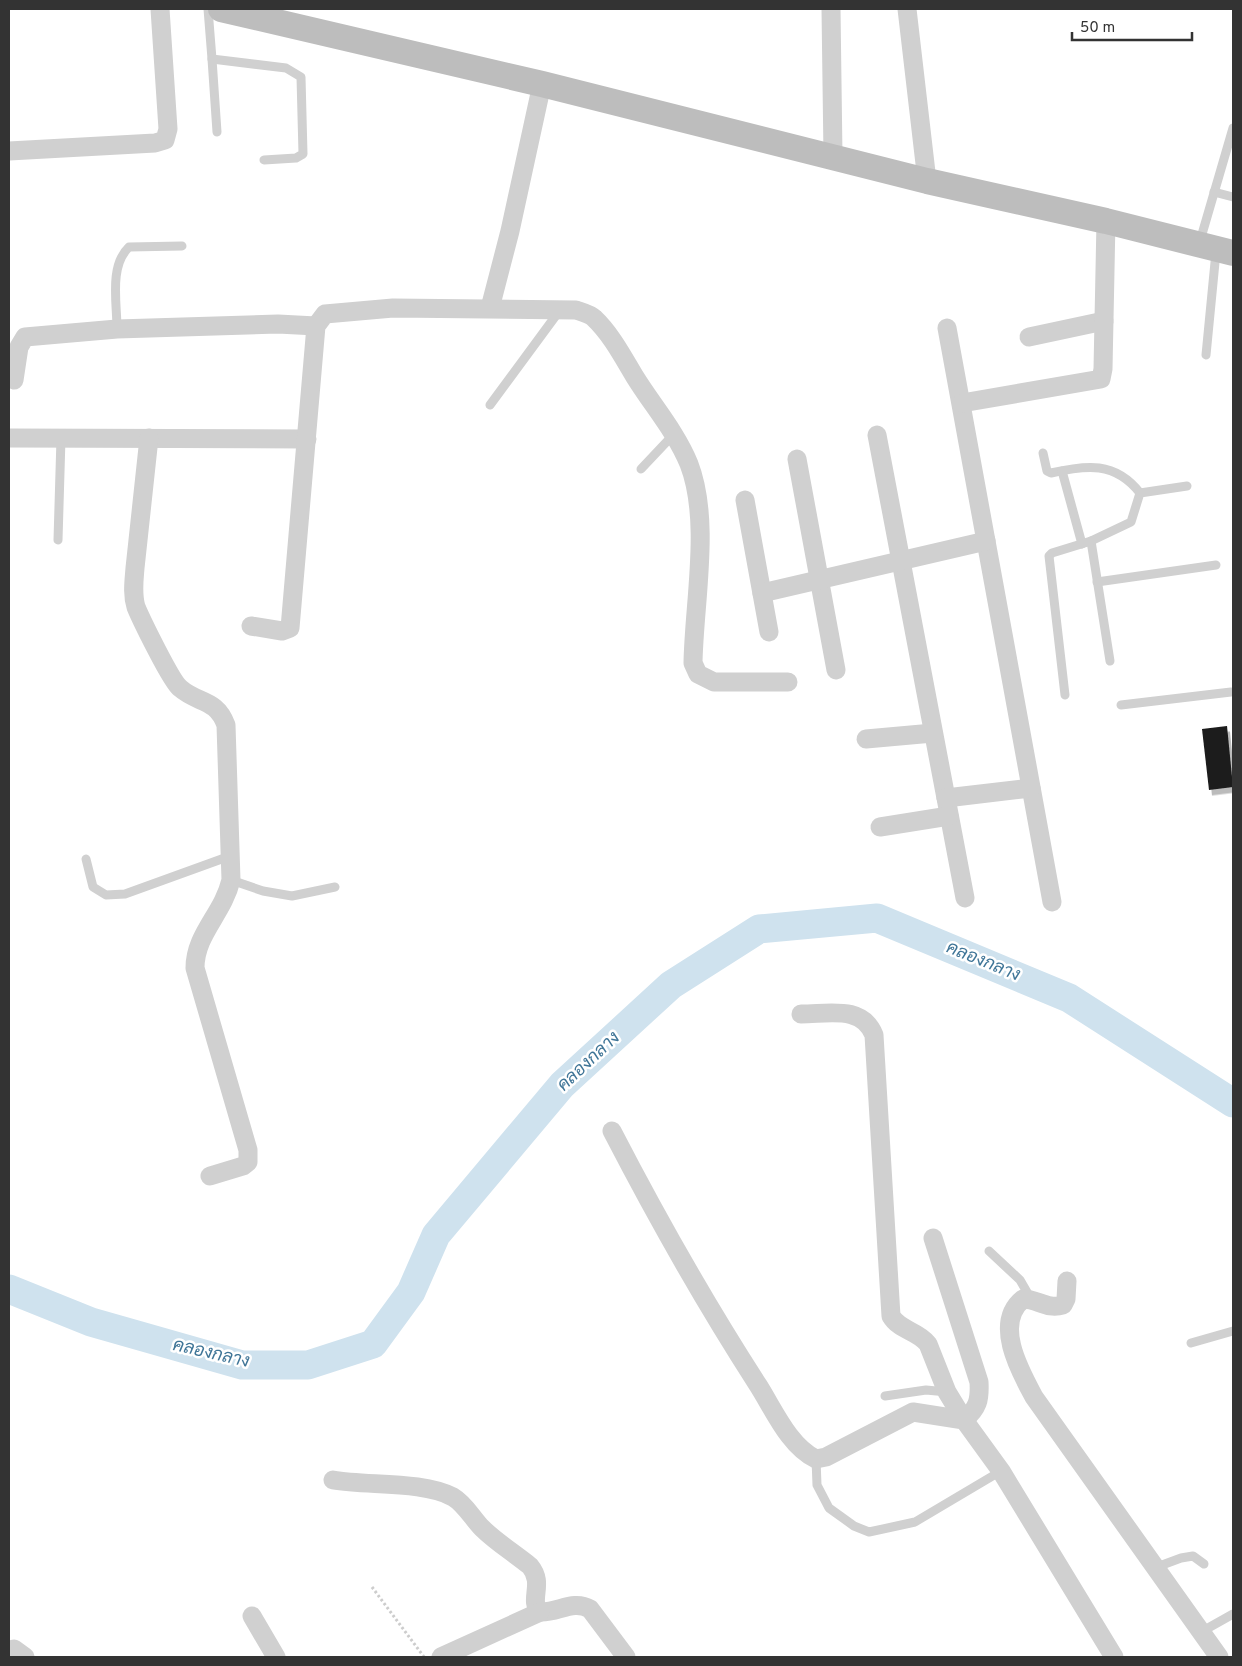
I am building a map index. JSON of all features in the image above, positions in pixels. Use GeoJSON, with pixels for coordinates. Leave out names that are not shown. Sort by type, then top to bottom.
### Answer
{"type":"FeatureCollection","features":[{"type":"Feature","properties":{"kind":"main road"},"geometry":{"type":"LineString","coordinates":[[221,9],[542,84],[927,180],[1106,221],[1216,249]]}},
{"type":"Feature","properties":{"kind":"street"},"geometry":{"type":"LineString","coordinates":[[9,151],[155,143],[165,140],[168,129],[160,9]]}},
{"type":"Feature","properties":{"kind":"street"},"geometry":{"type":"LineString","coordinates":[[831,9],[832,156]]}},
{"type":"Feature","properties":{"kind":"street"},"geometry":{"type":"LineString","coordinates":[[906,9],[927,180]]}},
{"type":"Feature","properties":{"kind":"street"},"geometry":{"type":"LineString","coordinates":[[490,308],[510,231],[542,84]]}},
{"type":"Feature","properties":{"kind":"street"},"geometry":{"type":"LineString","coordinates":[[962,403],[1101,379],[1106,221]]}},
{"type":"Feature","properties":{"kind":"street"},"geometry":{"type":"LineString","coordinates":[[250,626],[282,631],[290,628],[316,326],[324,314],[393,308],[576,310],[593,317],[617,347],[674,434],[689,463],[696,486],[700,562],[694,634],[694,663],[698,674],[714,682],[788,682]]}},
{"type":"Feature","properties":{"kind":"street"},"geometry":{"type":"LineString","coordinates":[[1029,337],[1104,321]]}},
{"type":"Feature","properties":{"kind":"street"},"geometry":{"type":"LineString","coordinates":[[14,380],[18,348],[25,338],[117,329],[278,324],[316,326]]}},
{"type":"Feature","properties":{"kind":"street"},"geometry":{"type":"LineString","coordinates":[[947,328],[1052,902]]}},
{"type":"Feature","properties":{"kind":"street"},"geometry":{"type":"LineString","coordinates":[[877,435],[965,898]]}},
{"type":"Feature","properties":{"kind":"street"},"geometry":{"type":"LineString","coordinates":[[9,438],[307,440]]}},
{"type":"Feature","properties":{"kind":"street"},"geometry":{"type":"LineString","coordinates":[[150,438],[134,578],[136,606],[170,676],[180,689],[211,704],[222,713],[226,725],[231,880],[227,898],[198,943],[195,968],[248,1150],[248,1162],[243,1166],[210,1176]]}},
{"type":"Feature","properties":{"kind":"street"},"geometry":{"type":"LineString","coordinates":[[798,459],[836,670]]}},
{"type":"Feature","properties":{"kind":"street"},"geometry":{"type":"LineString","coordinates":[[745,500],[769,632]]}},
{"type":"Feature","properties":{"kind":"street"},"geometry":{"type":"LineString","coordinates":[[762,593],[986,541]]}},
{"type":"Feature","properties":{"kind":"street"},"geometry":{"type":"LineString","coordinates":[[866,739],[933,733]]}},
{"type":"Feature","properties":{"kind":"street"},"geometry":{"type":"LineString","coordinates":[[880,827],[947,807],[1031,788]]}},
{"type":"Feature","properties":{"kind":"street"},"geometry":{"type":"LineString","coordinates":[[802,1014],[859,1016],[870,1023],[874,1035],[891,1316],[896,1325],[923,1337],[928,1344],[947,1392],[964,1420],[1001,1471],[1114,1657]]}},
{"type":"Feature","properties":{"kind":"street"},"geometry":{"type":"LineString","coordinates":[[612,1131],[654,1211],[725,1334],[797,1446],[816,1459],[826,1457],[913,1412],[964,1420]]}},
{"type":"Feature","properties":{"kind":"street"},"geometry":{"type":"LineString","coordinates":[[934,1238],[979,1382],[980,1398],[976,1409],[964,1420]]}},
{"type":"Feature","properties":{"kind":"street"},"geometry":{"type":"LineString","coordinates":[[1067,1281],[1066,1299],[1063,1305],[1056,1308],[1046,1306],[1031,1299],[1023,1299],[1018,1303],[1010,1326],[1017,1366],[1034,1397],[1219,1657]]}},
{"type":"Feature","properties":{"kind":"street"},"geometry":{"type":"LineString","coordinates":[[333,1480],[350,1483],[394,1484],[443,1493],[453,1497],[483,1529],[530,1566],[536,1573],[538,1582],[535,1599],[536,1608],[540,1612]]}},
{"type":"Feature","properties":{"kind":"street"},"geometry":{"type":"LineString","coordinates":[[441,1657],[540,1612],[547,1612],[575,1604],[583,1605],[590,1609],[626,1657]]}},
{"type":"Feature","properties":{"kind":"street"},"geometry":{"type":"LineString","coordinates":[[252,1616],[276,1657]]}},
{"type":"Feature","properties":{"kind":"street"},"geometry":{"type":"LineString","coordinates":[[9,1650],[14,1649],[25,1657]]}},
{"type":"Feature","properties":{"kind":"lane"},"geometry":{"type":"LineString","coordinates":[[208,9],[217,132]]}},
{"type":"Feature","properties":{"kind":"lane"},"geometry":{"type":"LineString","coordinates":[[212,59],[286,68],[301,77],[303,154],[296,158],[264,160]]}},
{"type":"Feature","properties":{"kind":"lane"},"geometry":{"type":"LineString","coordinates":[[1206,355],[1216,249],[1214,192],[1233,128]]}},
{"type":"Feature","properties":{"kind":"lane"},"geometry":{"type":"LineString","coordinates":[[1214,192],[1233,197]]}},
{"type":"Feature","properties":{"kind":"lane"},"geometry":{"type":"LineString","coordinates":[[117,329],[116,265],[122,253],[129,247],[182,246]]}},
{"type":"Feature","properties":{"kind":"lane"},"geometry":{"type":"LineString","coordinates":[[490,405],[560,310]]}},
{"type":"Feature","properties":{"kind":"lane"},"geometry":{"type":"LineString","coordinates":[[641,469],[674,434]]}},
{"type":"Feature","properties":{"kind":"lane"},"geometry":{"type":"LineString","coordinates":[[58,540],[61,438]]}},
{"type":"Feature","properties":{"kind":"lane"},"geometry":{"type":"LineString","coordinates":[[1043,454],[1047,471],[1051,474],[1074,468],[1100,467],[1117,473],[1131,481],[1140,493]]}},
{"type":"Feature","properties":{"kind":"lane"},"geometry":{"type":"LineString","coordinates":[[1062,471],[1082,544]]}},
{"type":"Feature","properties":{"kind":"lane"},"geometry":{"type":"LineString","coordinates":[[1140,493],[1187,486]]}},
{"type":"Feature","properties":{"kind":"lane"},"geometry":{"type":"LineString","coordinates":[[1065,695],[1049,556],[1052,553],[1091,541],[1131,522],[1140,493]]}},
{"type":"Feature","properties":{"kind":"lane"},"geometry":{"type":"LineString","coordinates":[[1091,541],[1110,661]]}},
{"type":"Feature","properties":{"kind":"lane"},"geometry":{"type":"LineString","coordinates":[[1098,582],[1216,565]]}},
{"type":"Feature","properties":{"kind":"lane"},"geometry":{"type":"LineString","coordinates":[[1121,705],[1231,692]]}},
{"type":"Feature","properties":{"kind":"lane"},"geometry":{"type":"LineString","coordinates":[[86,859],[93,887],[106,895],[125,894],[230,856]]}},
{"type":"Feature","properties":{"kind":"lane"},"geometry":{"type":"LineString","coordinates":[[231,880],[263,891],[292,896],[335,887]]}},
{"type":"Feature","properties":{"kind":"lane"},"geometry":{"type":"LineString","coordinates":[[989,1251],[1020,1280],[1031,1299]]}},
{"type":"Feature","properties":{"kind":"lane"},"geometry":{"type":"LineString","coordinates":[[1191,1343],[1233,1331]]}},
{"type":"Feature","properties":{"kind":"lane"},"geometry":{"type":"LineString","coordinates":[[885,1396],[926,1390],[947,1392]]}},
{"type":"Feature","properties":{"kind":"lane"},"geometry":{"type":"LineString","coordinates":[[816,1459],[817,1485],[829,1508],[854,1526],[870,1532],[915,1522],[1001,1471]]}},
{"type":"Feature","properties":{"kind":"lane"},"geometry":{"type":"LineString","coordinates":[[1154,1568],[1181,1558],[1193,1556],[1204,1564]]}},
{"type":"Feature","properties":{"kind":"lane"},"geometry":{"type":"LineString","coordinates":[[1201,1632],[1233,1614]]}},
{"type":"Feature","properties":{"kind":"path"},"geometry":{"type":"LineString","coordinates":[[372,1587],[424,1657]]}},
{"type":"Feature","properties":{"kind":"building"},"geometry":{"type":"Polygon","coordinates":[[[1227,726],[1233,787],[1209,790],[1202,729],[1227,726]]]}},
{"type":"Feature","properties":{"kind":"waterway","name":"คลองกลาง"},"geometry":{"type":"LineString","coordinates":[[9,1289],[91,1322],[242,1365],[308,1365],[373,1344],[411,1292],[436,1235],[562,1085],[671,985],[759,929],[877,918],[1069,998],[1233,1103]]}}]}
